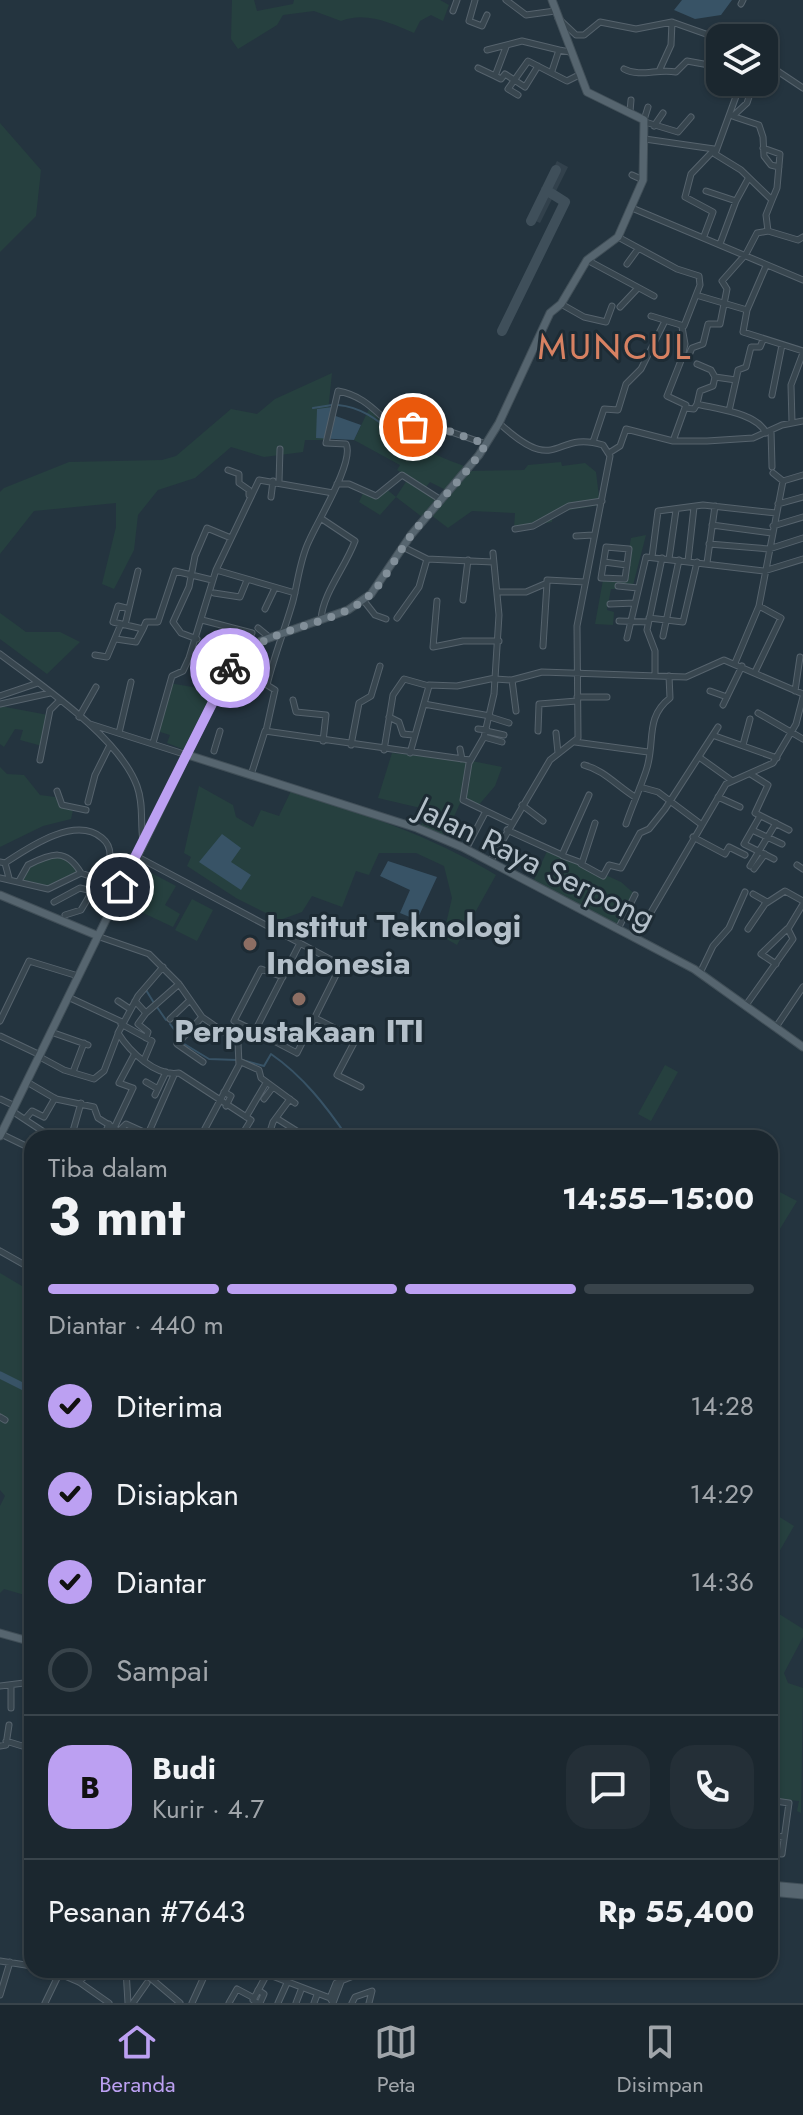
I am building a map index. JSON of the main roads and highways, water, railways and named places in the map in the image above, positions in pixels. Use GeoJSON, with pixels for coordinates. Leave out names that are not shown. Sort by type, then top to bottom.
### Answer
{"type":"FeatureCollection","features":[{"type":"Feature","properties":{"kind":"main road"},"geometry":{"type":"LineString","coordinates":[[0,1135],[229,669],[245,652],[269,637],[364,601],[486,444],[499,423],[550,313],[561,304],[587,260],[618,237],[643,180],[644,121],[589,95],[552,0]]}},
{"type":"Feature","properties":{"kind":"main road","name":"Jalan Raya Serpong"},"geometry":{"type":"LineString","coordinates":[[188,755],[417,828],[466,849],[700,973],[803,1047]]}},
{"type":"Feature","properties":{"kind":"main road"},"geometry":{"type":"LineString","coordinates":[[0,895],[96,935]]}},
{"type":"Feature","properties":{"kind":"main road"},"geometry":{"type":"LineString","coordinates":[[0,1633],[24,1640]]}},
{"type":"Feature","properties":{"kind":"main road"},"geometry":{"type":"LineString","coordinates":[[778,1886],[803,1888]]}},
{"type":"Feature","properties":{"kind":"main road"},"geometry":{"type":"LineString","coordinates":[[778,1893],[803,1895]]}},
{"type":"Feature","properties":{"kind":"waterway"},"geometry":{"type":"LineString","coordinates":[[313,408],[332,405]]}},
{"type":"Feature","properties":{"kind":"waterway"},"geometry":{"type":"LineString","coordinates":[[338,405],[371,416],[418,451]]}},
{"type":"Feature","properties":{"kind":"waterway"},"geometry":{"type":"LineString","coordinates":[[146,990],[154,1003]]}},
{"type":"Feature","properties":{"kind":"waterway"},"geometry":{"type":"LineString","coordinates":[[157,1007],[166,1020]]}},
{"type":"Feature","properties":{"kind":"waterway"},"geometry":{"type":"LineString","coordinates":[[170,1024],[179,1036]]}},
{"type":"Feature","properties":{"kind":"waterway"},"geometry":{"type":"LineString","coordinates":[[181,1042],[209,1059],[237,1060]]}},
{"type":"Feature","properties":{"kind":"waterway"},"geometry":{"type":"LineString","coordinates":[[242,1060],[264,1066],[271,1054],[313,1092],[342,1130]]}},
{"type":"Feature","properties":{"kind":"waterway"},"geometry":{"type":"LineString","coordinates":[[0,1375],[24,1387]]}},
{"type":"Feature","properties":{"kind":"place","name":"Institut Teknologi Indonesia"},"geometry":{"type":"Point","coordinates":[250,944]}},
{"type":"Feature","properties":{"kind":"place","name":"Perpustakaan ITI"},"geometry":{"type":"Point","coordinates":[299,999]}},
{"type":"Feature","properties":{"kind":"district","name":"MUNCUL"},"geometry":{"type":"Point","coordinates":[615,346]}}]}
